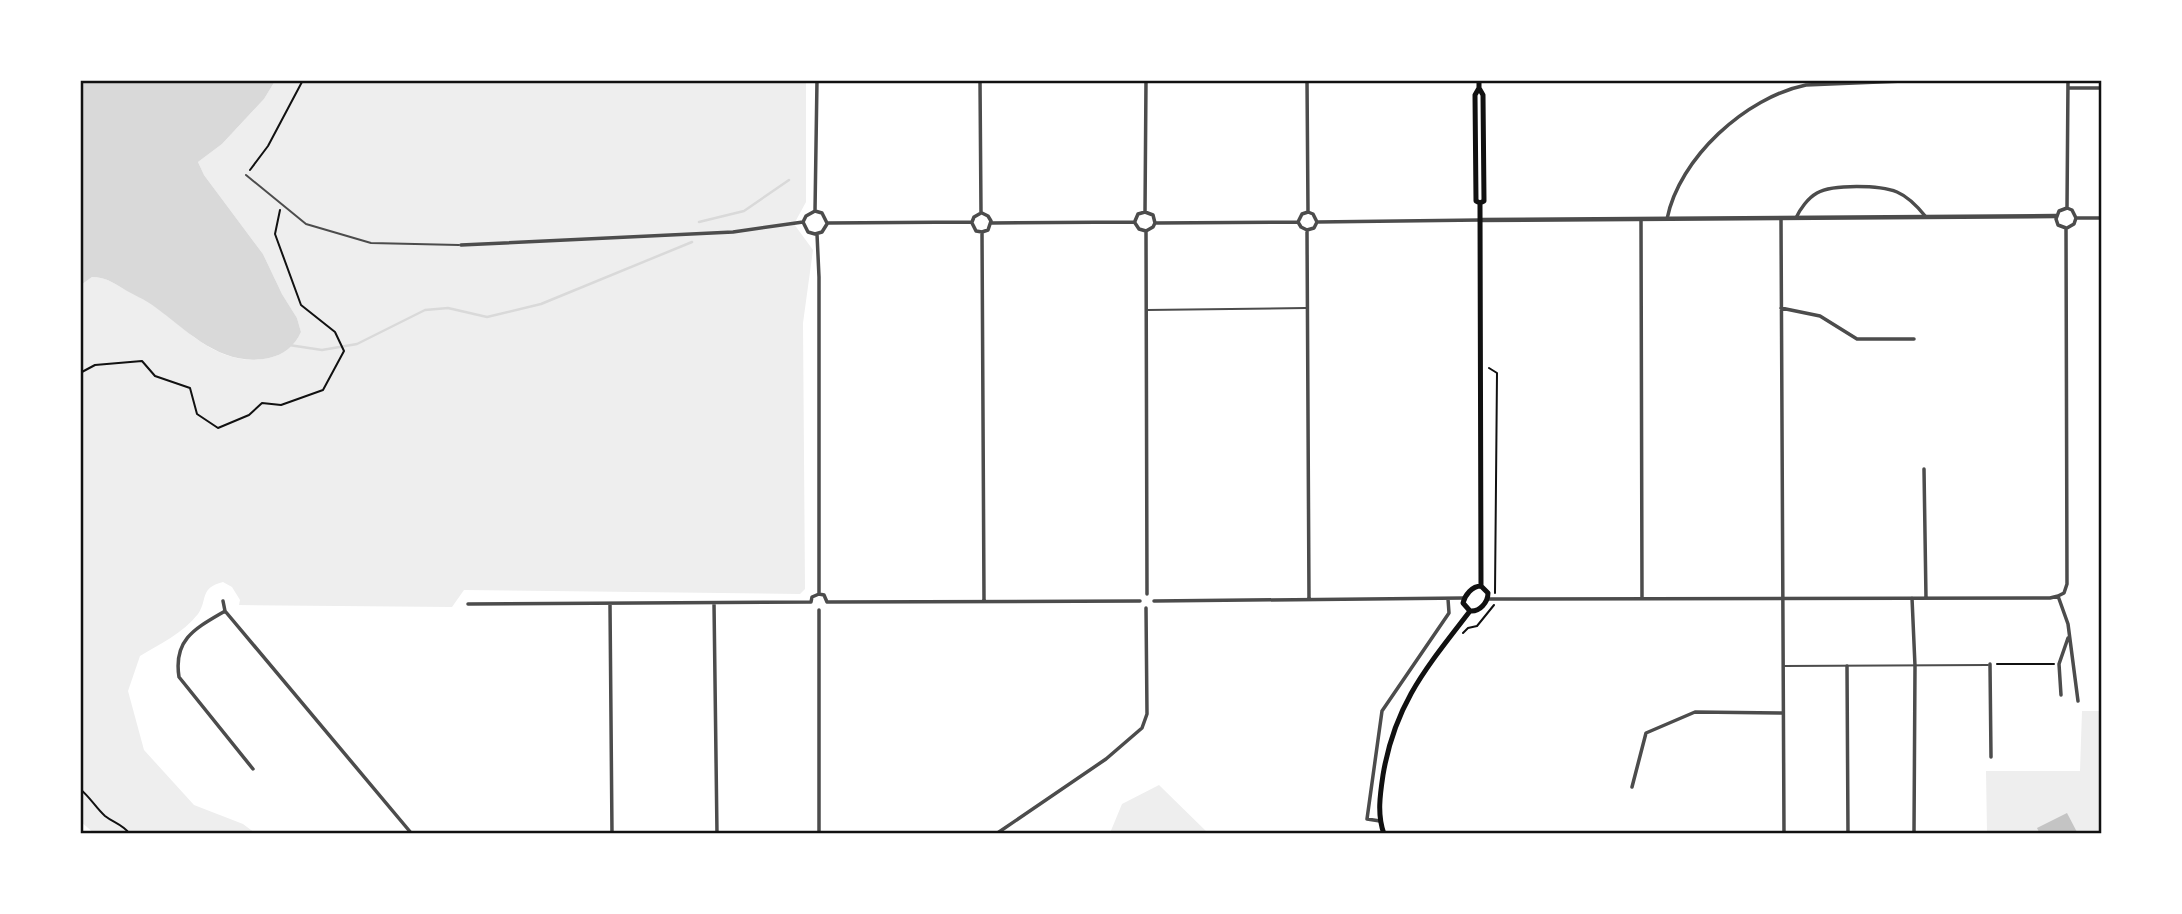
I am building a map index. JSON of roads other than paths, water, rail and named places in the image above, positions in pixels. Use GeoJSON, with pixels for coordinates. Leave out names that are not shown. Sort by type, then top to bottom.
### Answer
{"type":"FeatureCollection","features":[{"type":"Feature","properties":{"kind":"main road"},"geometry":{"type":"LineString","coordinates":[[1384,834],[1380,821],[1381,790],[1399,713],[1425,670],[1470,611],[1478,610],[1488,598],[1488,593],[1480,586],[1480,203],[1476,201],[1475,100],[1479,80]]}},
{"type":"Feature","properties":{"kind":"main road"},"geometry":{"type":"LineString","coordinates":[[1470,611],[1463,603],[1464,598],[1474,587],[1480,586]]}},
{"type":"Feature","properties":{"kind":"street"},"geometry":{"type":"LineString","coordinates":[[815,211],[817,80]]}},
{"type":"Feature","properties":{"kind":"street"},"geometry":{"type":"LineString","coordinates":[[980,80],[981,213]]}},
{"type":"Feature","properties":{"kind":"street"},"geometry":{"type":"LineString","coordinates":[[1145,212],[1146,80]]}},
{"type":"Feature","properties":{"kind":"street"},"geometry":{"type":"LineString","coordinates":[[1307,80],[1308,212]]}},
{"type":"Feature","properties":{"kind":"street"},"geometry":{"type":"LineString","coordinates":[[1796,80],[1798,87]]}},
{"type":"Feature","properties":{"kind":"street"},"geometry":{"type":"LineString","coordinates":[[1667,219],[1679,183],[1704,149],[1743,114],[1798,87],[1928,80]]}},
{"type":"Feature","properties":{"kind":"street"},"geometry":{"type":"LineString","coordinates":[[2067,208],[2068,80]]}},
{"type":"Feature","properties":{"kind":"street"},"geometry":{"type":"LineString","coordinates":[[2068,88],[2102,88]]}},
{"type":"Feature","properties":{"kind":"street"},"geometry":{"type":"LineString","coordinates":[[1796,218],[1800,209],[1817,192],[1861,185],[1900,192],[1917,205],[1926,217]]}},
{"type":"Feature","properties":{"kind":"street"},"geometry":{"type":"LineString","coordinates":[[2067,208],[2076,218],[2072,226],[2066,228],[2058,225],[2056,216],[2061,209],[2067,208]]}},
{"type":"Feature","properties":{"kind":"street"},"geometry":{"type":"LineString","coordinates":[[815,211],[825,216],[827,223],[824,230],[817,234],[808,232],[803,222],[806,215],[815,211]]}},
{"type":"Feature","properties":{"kind":"street"},"geometry":{"type":"LineString","coordinates":[[1145,212],[1153,215],[1155,223],[1146,231],[1139,229],[1135,222],[1138,214],[1145,212]]}},
{"type":"Feature","properties":{"kind":"street"},"geometry":{"type":"LineString","coordinates":[[1298,222],[1300,216],[1308,212]]}},
{"type":"Feature","properties":{"kind":"street"},"geometry":{"type":"LineString","coordinates":[[1308,212],[1313,214],[1317,222]]}},
{"type":"Feature","properties":{"kind":"street"},"geometry":{"type":"LineString","coordinates":[[981,213],[974,217],[972,222],[973,228],[982,233]]}},
{"type":"Feature","properties":{"kind":"street"},"geometry":{"type":"LineString","coordinates":[[981,213],[988,216],[991,223],[988,230],[982,233]]}},
{"type":"Feature","properties":{"kind":"street"},"geometry":{"type":"LineString","coordinates":[[1317,222],[2056,216]]}},
{"type":"Feature","properties":{"kind":"street"},"geometry":{"type":"LineString","coordinates":[[1781,218],[1784,834]]}},
{"type":"Feature","properties":{"kind":"street"},"geometry":{"type":"LineString","coordinates":[[2076,218],[2102,218]]}},
{"type":"Feature","properties":{"kind":"street"},"geometry":{"type":"LineString","coordinates":[[1641,219],[1642,598]]}},
{"type":"Feature","properties":{"kind":"street"},"geometry":{"type":"LineString","coordinates":[[461,245],[733,232],[803,222]]}},
{"type":"Feature","properties":{"kind":"street"},"geometry":{"type":"LineString","coordinates":[[827,223],[972,222]]}},
{"type":"Feature","properties":{"kind":"street"},"geometry":{"type":"LineString","coordinates":[[991,223],[1135,222]]}},
{"type":"Feature","properties":{"kind":"street"},"geometry":{"type":"LineString","coordinates":[[1155,223],[1298,222]]}},
{"type":"Feature","properties":{"kind":"street"},"geometry":{"type":"LineString","coordinates":[[1298,222],[1307,230],[1314,228],[1317,222]]}},
{"type":"Feature","properties":{"kind":"street"},"geometry":{"type":"LineString","coordinates":[[1488,598],[2050,598],[2064,593],[2067,584],[2066,228]]}},
{"type":"Feature","properties":{"kind":"street"},"geometry":{"type":"LineString","coordinates":[[1307,230],[1309,600]]}},
{"type":"Feature","properties":{"kind":"street"},"geometry":{"type":"LineString","coordinates":[[1146,231],[1147,594]]}},
{"type":"Feature","properties":{"kind":"street"},"geometry":{"type":"LineString","coordinates":[[982,233],[984,600]]}},
{"type":"Feature","properties":{"kind":"street"},"geometry":{"type":"LineString","coordinates":[[817,234],[819,594]]}},
{"type":"Feature","properties":{"kind":"street"},"geometry":{"type":"LineString","coordinates":[[1781,308],[1820,316],[1857,338],[1914,340]]}},
{"type":"Feature","properties":{"kind":"street"},"geometry":{"type":"LineString","coordinates":[[1924,468],[1926,598]]}},
{"type":"Feature","properties":{"kind":"street"},"geometry":{"type":"LineString","coordinates":[[1140,601],[1141,597],[1147,594]]}},
{"type":"Feature","properties":{"kind":"street"},"geometry":{"type":"LineString","coordinates":[[1147,594],[1153,601]]}},
{"type":"Feature","properties":{"kind":"street"},"geometry":{"type":"LineString","coordinates":[[819,610],[813,607],[811,602],[814,595],[824,595],[827,602]]}},
{"type":"Feature","properties":{"kind":"street"},"geometry":{"type":"LineString","coordinates":[[2058,596],[2068,624],[2078,701]]}},
{"type":"Feature","properties":{"kind":"street"},"geometry":{"type":"LineString","coordinates":[[1380,821],[1367,819],[1382,711],[1449,613],[1448,598]]}},
{"type":"Feature","properties":{"kind":"street"},"geometry":{"type":"LineString","coordinates":[[1153,601],[1464,598]]}},
{"type":"Feature","properties":{"kind":"street"},"geometry":{"type":"LineString","coordinates":[[1912,598],[1915,666],[1914,834]]}},
{"type":"Feature","properties":{"kind":"street"},"geometry":{"type":"LineString","coordinates":[[223,601],[225,611],[412,834]]}},
{"type":"Feature","properties":{"kind":"street"},"geometry":{"type":"LineString","coordinates":[[827,602],[1140,601],[1146,608],[1146,714],[1142,728],[1106,759],[996,834]]}},
{"type":"Feature","properties":{"kind":"street"},"geometry":{"type":"LineString","coordinates":[[1146,608],[1151,606],[1153,601]]}},
{"type":"Feature","properties":{"kind":"street"},"geometry":{"type":"LineString","coordinates":[[468,604],[811,602]]}},
{"type":"Feature","properties":{"kind":"street"},"geometry":{"type":"LineString","coordinates":[[819,610],[827,602]]}},
{"type":"Feature","properties":{"kind":"street"},"geometry":{"type":"LineString","coordinates":[[715,603],[717,834]]}},
{"type":"Feature","properties":{"kind":"street"},"geometry":{"type":"LineString","coordinates":[[611,604],[612,834]]}},
{"type":"Feature","properties":{"kind":"street"},"geometry":{"type":"LineString","coordinates":[[819,610],[819,834]]}},
{"type":"Feature","properties":{"kind":"street"},"geometry":{"type":"LineString","coordinates":[[225,611],[195,628],[183,644],[177,662],[180,677],[253,769]]}},
{"type":"Feature","properties":{"kind":"street"},"geometry":{"type":"LineString","coordinates":[[2061,695],[2059,664],[2070,636]]}},
{"type":"Feature","properties":{"kind":"street"},"geometry":{"type":"LineString","coordinates":[[1990,664],[1991,757]]}},
{"type":"Feature","properties":{"kind":"street"},"geometry":{"type":"LineString","coordinates":[[1847,666],[1848,834]]}},
{"type":"Feature","properties":{"kind":"street"},"geometry":{"type":"LineString","coordinates":[[1632,787],[1646,733],[1695,712],[1783,713]]}},
{"type":"Feature","properties":{"kind":"lane"},"geometry":{"type":"LineString","coordinates":[[246,175],[306,224],[371,243],[461,245]]}},
{"type":"Feature","properties":{"kind":"lane"},"geometry":{"type":"LineString","coordinates":[[1146,310],[1307,308]]}},
{"type":"Feature","properties":{"kind":"lane"},"geometry":{"type":"LineString","coordinates":[[1783,666],[1990,664]]}},
{"type":"Feature","properties":{"kind":"waterway"},"geometry":{"type":"LineString","coordinates":[[699,222],[744,211],[789,180]]}},
{"type":"Feature","properties":{"kind":"waterway"},"geometry":{"type":"LineString","coordinates":[[289,345],[322,350],[357,344],[425,310],[448,308],[487,317],[541,304],[692,242]]}}]}
